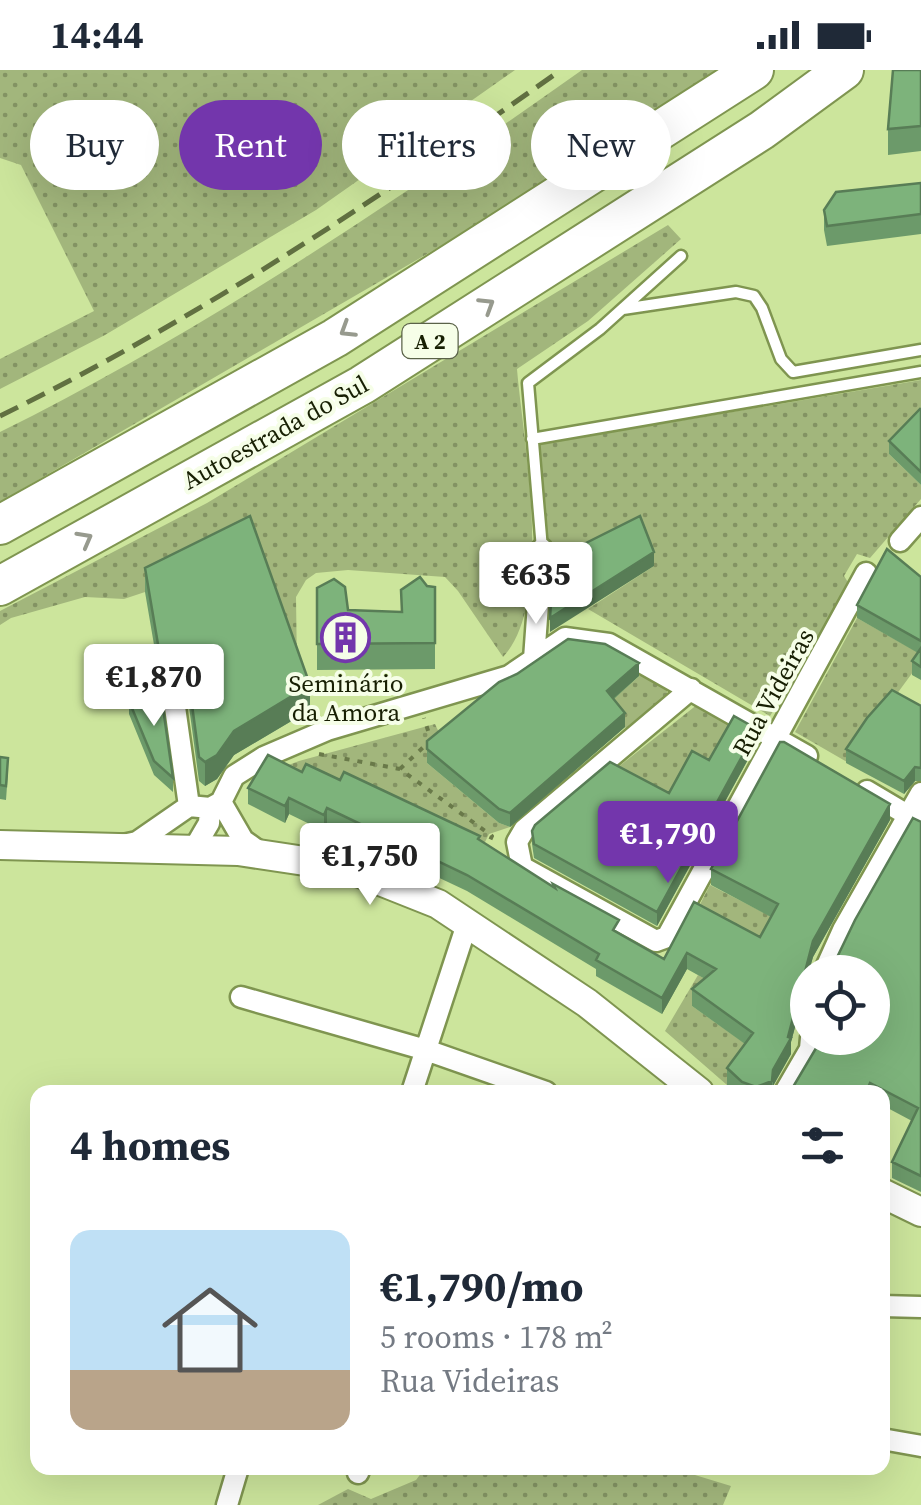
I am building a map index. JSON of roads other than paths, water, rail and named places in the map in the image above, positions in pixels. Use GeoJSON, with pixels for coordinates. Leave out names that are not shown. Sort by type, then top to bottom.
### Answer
{"type":"FeatureCollection","features":[{"type":"Feature","properties":{"kind":"highway","name":"A 2"},"geometry":{"type":"LineString","coordinates":[[0,525],[335,338],[754,70]]}},
{"type":"Feature","properties":{"kind":"highway","name":"Autoestrada do Sul"},"geometry":{"type":"LineString","coordinates":[[0,586],[362,385],[762,130],[844,70]]}},
{"type":"Feature","properties":{"kind":"main road"},"geometry":{"type":"LineString","coordinates":[[0,846],[194,849],[262,855],[360,874],[438,904],[587,1004],[690,1085]]}},
{"type":"Feature","properties":{"kind":"main road"},"geometry":{"type":"LineString","coordinates":[[890,1198],[921,1212]]}},
{"type":"Feature","properties":{"kind":"street"},"geometry":{"type":"LineString","coordinates":[[900,541],[921,517]]}},
{"type":"Feature","properties":{"kind":"street"},"geometry":{"type":"LineString","coordinates":[[534,659],[542,549]]}},
{"type":"Feature","properties":{"kind":"street","name":"Rua Videiras"},"geometry":{"type":"LineString","coordinates":[[691,689],[524,830],[517,842],[522,867],[656,942],[668,937],[866,573]]}},
{"type":"Feature","properties":{"kind":"street"},"geometry":{"type":"LineString","coordinates":[[103,848],[137,842],[207,806],[234,776],[264,757],[328,730],[509,676],[565,638],[609,644],[914,819]]}},
{"type":"Feature","properties":{"kind":"street"},"geometry":{"type":"LineString","coordinates":[[172,686],[207,806],[208,823],[194,849]]}},
{"type":"Feature","properties":{"kind":"street"},"geometry":{"type":"LineString","coordinates":[[832,955],[843,930],[914,819],[921,793]]}},
{"type":"Feature","properties":{"kind":"street"},"geometry":{"type":"LineString","coordinates":[[207,806],[262,855]]}},
{"type":"Feature","properties":{"kind":"street"},"geometry":{"type":"LineString","coordinates":[[414,1085],[467,924]]}},
{"type":"Feature","properties":{"kind":"street"},"geometry":{"type":"LineString","coordinates":[[241,998],[426,1050],[526,1085]]}},
{"type":"Feature","properties":{"kind":"street"},"geometry":{"type":"LineString","coordinates":[[789,1085],[806,1055]]}},
{"type":"Feature","properties":{"kind":"street"},"geometry":{"type":"LineString","coordinates":[[890,1306],[921,1307]]}},
{"type":"Feature","properties":{"kind":"street"},"geometry":{"type":"LineString","coordinates":[[890,1440],[921,1446]]}},
{"type":"Feature","properties":{"kind":"street"},"geometry":{"type":"LineString","coordinates":[[226,1505],[236,1475]]}},
{"type":"Feature","properties":{"kind":"lane"},"geometry":{"type":"LineString","coordinates":[[542,549],[528,383],[622,310],[681,256]]}},
{"type":"Feature","properties":{"kind":"lane"},"geometry":{"type":"LineString","coordinates":[[622,310],[736,292],[754,296],[781,358],[793,372],[921,350]]}},
{"type":"Feature","properties":{"kind":"lane"},"geometry":{"type":"LineString","coordinates":[[532,438],[921,372]]}},
{"type":"Feature","properties":{"kind":"railway"},"geometry":{"type":"LineString","coordinates":[[0,416],[146,339],[287,254],[561,70]]}},
{"type":"Feature","properties":{"kind":"place","name":"Seminário da Amora"},"geometry":{"type":"Point","coordinates":[346,637]}}]}
